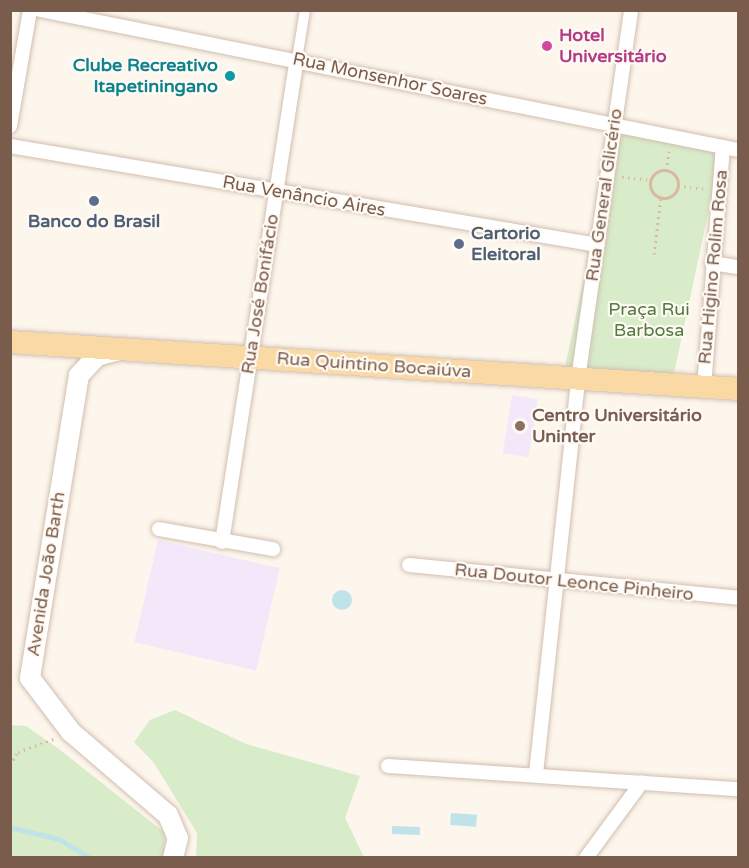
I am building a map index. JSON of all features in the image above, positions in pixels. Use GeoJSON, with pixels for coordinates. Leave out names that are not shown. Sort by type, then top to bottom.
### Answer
{"type":"FeatureCollection","features":[{"type":"Feature","properties":{"kind":"main road","name":"Rua Quintino Bocaiúva"},"geometry":{"type":"LineString","coordinates":[[10,342],[58,347],[122,349],[738,389]]}},
{"type":"Feature","properties":{"kind":"main road"},"geometry":{"type":"LineString","coordinates":[[58,347],[79,375],[97,356],[122,349]]}},
{"type":"Feature","properties":{"kind":"main road","name":"Avenida João Barth"},"geometry":{"type":"LineString","coordinates":[[79,375],[30,678],[71,732],[168,814],[178,837],[173,858]]}},
{"type":"Feature","properties":{"kind":"street"},"geometry":{"type":"LineString","coordinates":[[13,121],[30,10]]}},
{"type":"Feature","properties":{"kind":"street","name":"Rua Monsenhor Soares"},"geometry":{"type":"LineString","coordinates":[[40,10],[297,59],[738,150]]}},
{"type":"Feature","properties":{"kind":"street","name":"Rua José Bonifácio"},"geometry":{"type":"LineString","coordinates":[[222,542],[249,357],[305,10]]}},
{"type":"Feature","properties":{"kind":"street","name":"Rua General Glicério"},"geometry":{"type":"LineString","coordinates":[[536,774],[578,379],[630,10]]}},
{"type":"Feature","properties":{"kind":"street","name":"Rua Higino Rolim Rosa"},"geometry":{"type":"LineString","coordinates":[[704,387],[712,263],[723,147]]}},
{"type":"Feature","properties":{"kind":"street","name":"Rua Venâncio Aires"},"geometry":{"type":"LineString","coordinates":[[11,148],[598,245]]}},
{"type":"Feature","properties":{"kind":"street"},"geometry":{"type":"LineString","coordinates":[[712,263],[738,267]]}},
{"type":"Feature","properties":{"kind":"street"},"geometry":{"type":"LineString","coordinates":[[159,530],[273,549]]}},
{"type":"Feature","properties":{"kind":"street","name":"Rua Doutor Leonce Pinheiro"},"geometry":{"type":"LineString","coordinates":[[409,565],[738,598]]}},
{"type":"Feature","properties":{"kind":"street"},"geometry":{"type":"LineString","coordinates":[[388,766],[738,789]]}},
{"type":"Feature","properties":{"kind":"street"},"geometry":{"type":"LineString","coordinates":[[586,858],[642,782]]}},
{"type":"Feature","properties":{"kind":"path"},"geometry":{"type":"LineString","coordinates":[[670,137],[666,170],[678,186],[719,191]]}},
{"type":"Feature","properties":{"kind":"path"},"geometry":{"type":"LineString","coordinates":[[607,175],[650,180],[666,170]]}},
{"type":"Feature","properties":{"kind":"path"},"geometry":{"type":"LineString","coordinates":[[650,180],[653,194],[661,198],[674,194],[678,186]]}},
{"type":"Feature","properties":{"kind":"path"},"geometry":{"type":"LineString","coordinates":[[654,254],[661,198]]}},
{"type":"Feature","properties":{"kind":"path"},"geometry":{"type":"LineString","coordinates":[[10,765],[18,752],[71,732]]}},
{"type":"Feature","properties":{"kind":"shaded area","name":"Centro Universitário Uninter"},"geometry":{"type":"Polygon","coordinates":[[[512,395],[538,399],[528,457],[503,453],[512,395]]]}},
{"type":"Feature","properties":{"kind":"shaded area"},"geometry":{"type":"Polygon","coordinates":[[[158,540],[280,568],[256,670],[134,642],[158,540]]]}},
{"type":"Feature","properties":{"kind":"green space","name":"Praça Rui Barbosa"},"geometry":{"type":"Polygon","coordinates":[[[616,127],[722,149],[670,391],[565,369],[616,127]]]}},
{"type":"Feature","properties":{"kind":"green space"},"geometry":{"type":"Polygon","coordinates":[[[175,710],[246,744],[360,776],[345,818],[364,857],[196,857],[197,833],[154,763],[134,742],[150,720],[175,710]]]}},
{"type":"Feature","properties":{"kind":"green space"},"geometry":{"type":"Polygon","coordinates":[[[10,725],[26,726],[59,749],[165,833],[164,857],[11,857],[10,725]]]}},
{"type":"Feature","properties":{"kind":"water"},"geometry":{"type":"Polygon","coordinates":[[[342,590],[349,593],[352,600],[349,607],[342,610],[335,607],[332,600],[335,593],[342,590]]]}},
{"type":"Feature","properties":{"kind":"water"},"geometry":{"type":"Polygon","coordinates":[[[451,813],[477,815],[476,827],[450,825],[451,813]]]}},
{"type":"Feature","properties":{"kind":"water"},"geometry":{"type":"Polygon","coordinates":[[[392,826],[420,827],[420,835],[392,834],[392,826]]]}},
{"type":"Feature","properties":{"kind":"waterway"},"geometry":{"type":"LineString","coordinates":[[10,827],[59,839],[91,858]]}},
{"type":"Feature","properties":{"kind":"place","name":"Hotel Universitário"},"geometry":{"type":"Point","coordinates":[547,46]}},
{"type":"Feature","properties":{"kind":"place","name":"Clube Recreativo Itapetiningano"},"geometry":{"type":"Point","coordinates":[230,76]}},
{"type":"Feature","properties":{"kind":"place","name":"Banco do Brasil"},"geometry":{"type":"Point","coordinates":[94,201]}},
{"type":"Feature","properties":{"kind":"place","name":"Cartorio Eleitoral"},"geometry":{"type":"Point","coordinates":[459,244]}},
{"type":"Feature","properties":{"kind":"place","name":"Centro Universitário Uninter"},"geometry":{"type":"Point","coordinates":[520,426]}}]}
